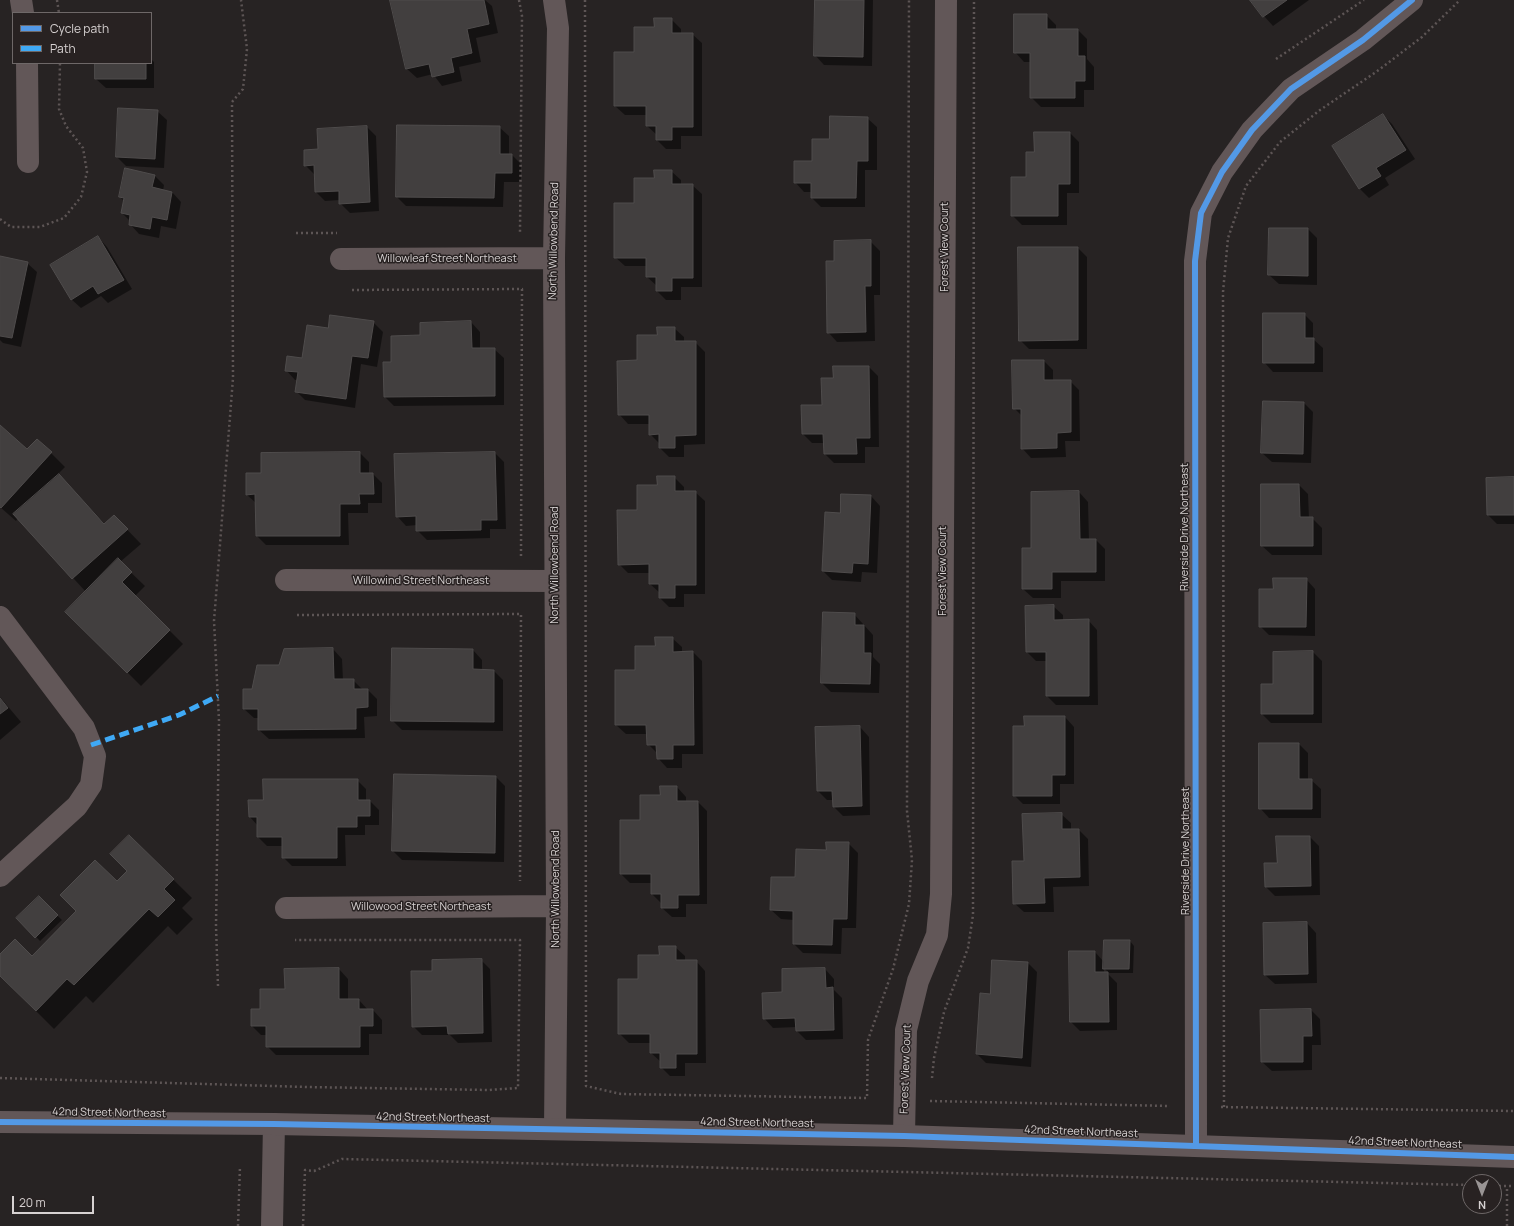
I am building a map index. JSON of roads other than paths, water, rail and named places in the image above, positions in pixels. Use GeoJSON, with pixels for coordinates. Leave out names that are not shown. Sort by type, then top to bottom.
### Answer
{"type":"FeatureCollection","features":[{"type":"Feature","properties":{"kind":"street"},"geometry":{"type":"LineString","coordinates":[[21,0],[23,12]]}},
{"type":"Feature","properties":{"kind":"street","name":"North Willowbend Road"},"geometry":{"type":"LineString","coordinates":[[554,0],[558,28],[554,258],[557,906],[555,1130]]}},
{"type":"Feature","properties":{"kind":"street","name":"Forest View Court"},"geometry":{"type":"LineString","coordinates":[[904,1136],[906,1030],[918,980],[937,935],[941,894],[946,0]]}},
{"type":"Feature","properties":{"kind":"street","name":"Riverside Drive Northeast"},"geometry":{"type":"LineString","coordinates":[[1196,1146],[1195,261],[1201,212],[1222,172],[1252,130],[1286,94],[1291,89],[1363,40],[1412,0]]}},
{"type":"Feature","properties":{"kind":"street"},"geometry":{"type":"LineString","coordinates":[[27,64],[28,162]]}},
{"type":"Feature","properties":{"kind":"street","name":"Willowleaf Street Northeast"},"geometry":{"type":"LineString","coordinates":[[341,259],[554,258]]}},
{"type":"Feature","properties":{"kind":"street","name":"Willowind Street Northeast"},"geometry":{"type":"LineString","coordinates":[[286,580],[555,581]]}},
{"type":"Feature","properties":{"kind":"street"},"geometry":{"type":"LineString","coordinates":[[0,617],[84,728],[95,756],[91,785],[77,806],[0,876]]}},
{"type":"Feature","properties":{"kind":"street","name":"Willowood Street Northeast"},"geometry":{"type":"LineString","coordinates":[[286,908],[557,906]]}},
{"type":"Feature","properties":{"kind":"street","name":"42nd Street Northeast"},"geometry":{"type":"LineString","coordinates":[[0,1122],[274,1124],[904,1136],[1514,1157]]}},
{"type":"Feature","properties":{"kind":"street"},"geometry":{"type":"LineString","coordinates":[[272,1226],[274,1124]]}}]}
